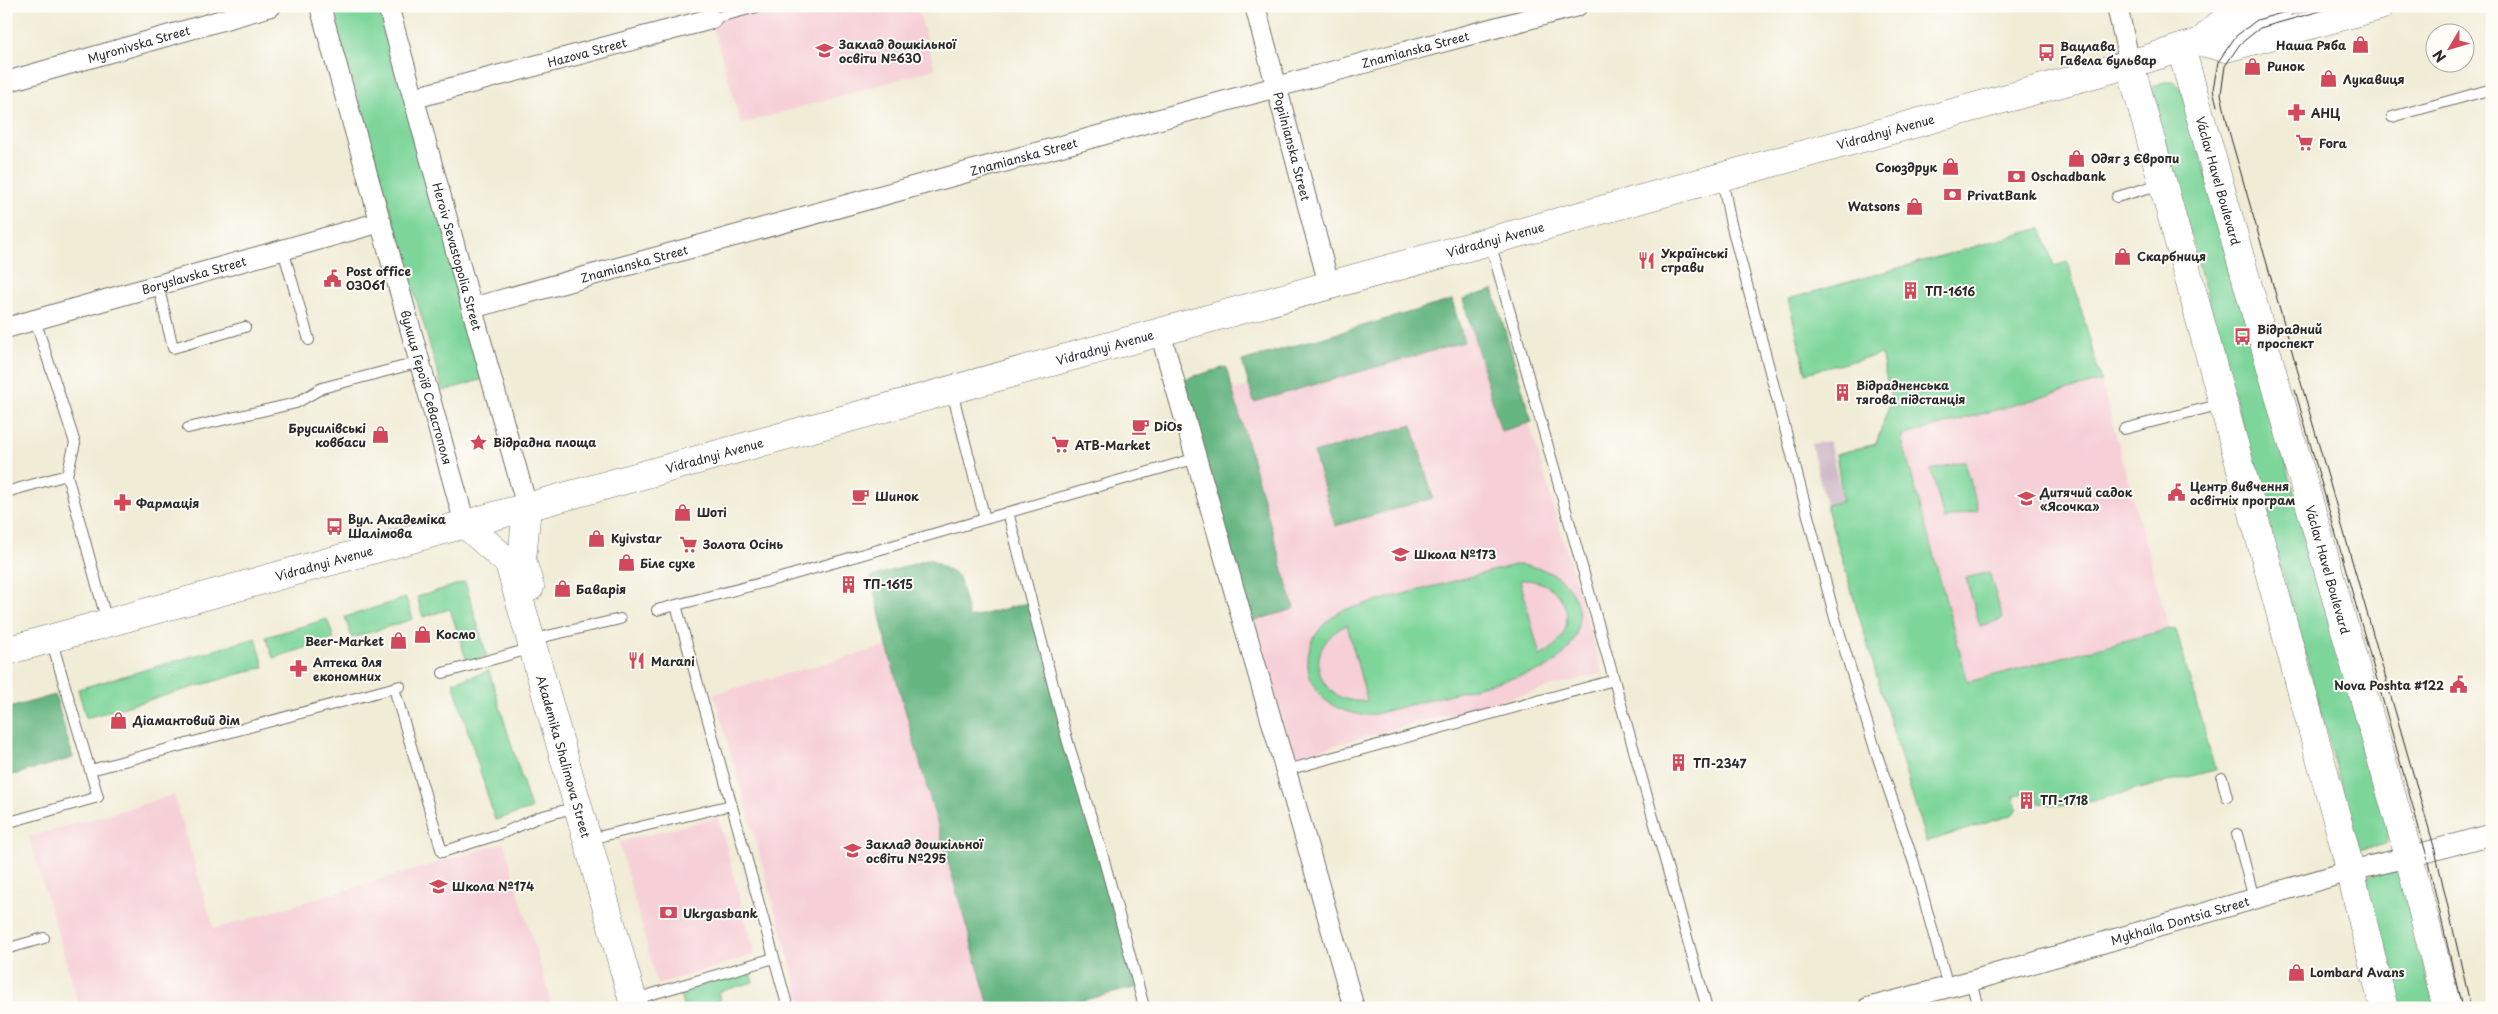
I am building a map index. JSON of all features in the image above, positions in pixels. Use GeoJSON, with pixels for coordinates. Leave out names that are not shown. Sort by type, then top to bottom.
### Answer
{"type":"FeatureCollection","features":[{"type":"Feature","properties":{"kind":"main road","name":"Vidradnyi Avenue"},"geometry":{"type":"LineString","coordinates":[[6,651],[2130,64],[2191,45],[2219,25],[2280,6]]}},
{"type":"Feature","properties":{"kind":"main road"},"geometry":{"type":"LineString","coordinates":[[2191,45],[2226,48],[2366,8]]}},
{"type":"Feature","properties":{"kind":"main road","name":"Václav Havel Boulevard"},"geometry":{"type":"LineString","coordinates":[[2191,45],[2409,857],[2447,1008]]}},
{"type":"Feature","properties":{"kind":"main road"},"geometry":{"type":"LineString","coordinates":[[2130,64],[2164,183],[2350,871],[2384,1008]]}},
{"type":"Feature","properties":{"kind":"main road","name":"Akademika Shalimova Street"},"geometry":{"type":"LineString","coordinates":[[527,507],[522,560],[538,642],[580,806],[641,1004]]}},
{"type":"Feature","properties":{"kind":"main road","name":"Akademika Shalimova Street"},"geometry":{"type":"LineString","coordinates":[[466,524],[510,563],[538,642],[598,837],[641,1004]]}},
{"type":"Feature","properties":{"kind":"street","name":"Myronivska Street"},"geometry":{"type":"LineString","coordinates":[[6,82],[271,6]]}},
{"type":"Feature","properties":{"kind":"street"},"geometry":{"type":"LineString","coordinates":[[320,6],[381,222]]}},
{"type":"Feature","properties":{"kind":"street","name":"Heroiv Sevastopolia Street"},"geometry":{"type":"LineString","coordinates":[[388,6],[527,507]]}},
{"type":"Feature","properties":{"kind":"street","name":"Popilnianska Street"},"geometry":{"type":"LineString","coordinates":[[1255,6],[1329,285]]}},
{"type":"Feature","properties":{"kind":"street","name":"Znamianska Street"},"geometry":{"type":"LineString","coordinates":[[472,308],[1578,6]]}},
{"type":"Feature","properties":{"kind":"street"},"geometry":{"type":"LineString","coordinates":[[2117,6],[2130,64]]}},
{"type":"Feature","properties":{"kind":"street","name":"Hazova Street"},"geometry":{"type":"LineString","coordinates":[[414,98],[711,19]]}},
{"type":"Feature","properties":{"kind":"street","name":"Boryslavska Street"},"geometry":{"type":"LineString","coordinates":[[6,328],[381,222]]}},
{"type":"Feature","properties":{"kind":"street","name":"вулиця Героїв Севастополя"},"geometry":{"type":"LineString","coordinates":[[381,222],[466,524]]}},
{"type":"Feature","properties":{"kind":"street"},"geometry":{"type":"LineString","coordinates":[[1160,332],[1198,458],[1354,1008]]}},
{"type":"Feature","properties":{"kind":"street","name":"Mykhaila Dontsia Street"},"geometry":{"type":"LineString","coordinates":[[1868,1008],[1971,981],[2350,871],[2492,834]]}},
{"type":"Feature","properties":{"kind":"lane","name":"Hazova Street"},"geometry":{"type":"LineString","coordinates":[[711,19],[761,6]]}},
{"type":"Feature","properties":{"kind":"lane"},"geometry":{"type":"LineString","coordinates":[[2392,117],[2492,89]]}},
{"type":"Feature","properties":{"kind":"lane"},"geometry":{"type":"LineString","coordinates":[[1721,176],[1730,220],[1835,618],[1876,752],[1914,863],[1948,987]]}},
{"type":"Feature","properties":{"kind":"lane"},"geometry":{"type":"LineString","coordinates":[[2117,197],[2164,183]]}},
{"type":"Feature","properties":{"kind":"lane"},"geometry":{"type":"LineString","coordinates":[[1489,241],[1707,1008]]}},
{"type":"Feature","properties":{"kind":"lane"},"geometry":{"type":"LineString","coordinates":[[283,250],[310,340]]}},
{"type":"Feature","properties":{"kind":"lane"},"geometry":{"type":"LineString","coordinates":[[158,285],[173,348],[245,327]]}},
{"type":"Feature","properties":{"kind":"lane"},"geometry":{"type":"LineString","coordinates":[[36,320],[75,443],[67,475],[107,623]]}},
{"type":"Feature","properties":{"kind":"lane"},"geometry":{"type":"LineString","coordinates":[[188,428],[296,403],[322,388],[420,362]]}},
{"type":"Feature","properties":{"kind":"lane"},"geometry":{"type":"LineString","coordinates":[[951,390],[985,519]]}},
{"type":"Feature","properties":{"kind":"lane"},"geometry":{"type":"LineString","coordinates":[[2124,429],[2224,404]]}},
{"type":"Feature","properties":{"kind":"lane"},"geometry":{"type":"LineString","coordinates":[[657,610],[777,580],[1198,458]]}},
{"type":"Feature","properties":{"kind":"lane"},"geometry":{"type":"LineString","coordinates":[[6,492],[67,475]]}},
{"type":"Feature","properties":{"kind":"lane"},"geometry":{"type":"LineString","coordinates":[[1008,512],[1067,739],[1143,1003],[1142,1008]]}},
{"type":"Feature","properties":{"kind":"lane"},"geometry":{"type":"LineString","coordinates":[[676,605],[788,1008]]}},
{"type":"Feature","properties":{"kind":"lane"},"geometry":{"type":"LineString","coordinates":[[443,673],[538,642],[620,619]]}},
{"type":"Feature","properties":{"kind":"lane"},"geometry":{"type":"LineString","coordinates":[[6,822],[98,797],[51,638]]}},
{"type":"Feature","properties":{"kind":"lane"},"geometry":{"type":"LineString","coordinates":[[1287,770],[1614,680]]}},
{"type":"Feature","properties":{"kind":"lane"},"geometry":{"type":"LineString","coordinates":[[91,770],[397,687],[442,852],[503,833],[539,817],[580,806]]}},
{"type":"Feature","properties":{"kind":"lane"},"geometry":{"type":"LineString","coordinates":[[2222,778],[2227,797]]}},
{"type":"Feature","properties":{"kind":"lane"},"geometry":{"type":"LineString","coordinates":[[598,837],[731,805]]}},
{"type":"Feature","properties":{"kind":"lane"},"geometry":{"type":"LineString","coordinates":[[2237,834],[2254,899]]}},
{"type":"Feature","properties":{"kind":"lane"},"geometry":{"type":"LineString","coordinates":[[6,949],[44,938]]}},
{"type":"Feature","properties":{"kind":"lane"},"geometry":{"type":"LineString","coordinates":[[641,1004],[774,958]]}},
{"type":"Feature","properties":{"kind":"lane"},"geometry":{"type":"LineString","coordinates":[[1971,981],[1978,1008]]}},
{"type":"Feature","properties":{"kind":"shaded area","name":"Заклад дошкільної освіти №630"},"geometry":{"type":"Polygon","coordinates":[[[707,6],[917,6],[935,69],[741,124],[707,6]]]}},
{"type":"Feature","properties":{"kind":"shaded area","name":"Школа №173"},"geometry":{"type":"Polygon","coordinates":[[[1499,319],[1602,673],[1293,756],[1190,402],[1499,319]]]}},
{"type":"Feature","properties":{"kind":"shaded area","name":"Дитячий садок «Ясочка»"},"geometry":{"type":"Polygon","coordinates":[[[2101,381],[2169,629],[1969,683],[1901,436],[2101,381]]]}},
{"type":"Feature","properties":{"kind":"shaded area"},"geometry":{"type":"Polygon","coordinates":[[[1829,441],[1843,501],[1826,505],[1811,444],[1829,441]]]}},
{"type":"Feature","properties":{"kind":"shaded area","name":"Заклад дошкільної освіти №295"},"geometry":{"type":"Polygon","coordinates":[[[887,646],[989,1007],[986,1008],[803,1008],[714,694],[887,646]]]}},
{"type":"Feature","properties":{"kind":"shaded area","name":"Школа №174"},"geometry":{"type":"Polygon","coordinates":[[[174,795],[214,929],[504,843],[553,1008],[80,1008],[29,837],[174,795]]]}},
{"type":"Feature","properties":{"kind":"shaded area"},"geometry":{"type":"Polygon","coordinates":[[[718,817],[755,955],[657,984],[619,842],[718,817]]]}},
{"type":"Feature","properties":{"kind":"green space"},"geometry":{"type":"Polygon","coordinates":[[[331,6],[382,6],[487,378],[443,391],[331,6]]]}},
{"type":"Feature","properties":{"kind":"green space"},"geometry":{"type":"Polygon","coordinates":[[[2163,82],[2174,82],[2182,89],[2388,830],[2386,844],[2359,851],[2150,88],[2163,82]]]}},
{"type":"Feature","properties":{"kind":"green space"},"geometry":{"type":"Polygon","coordinates":[[[2041,228],[2054,266],[2068,262],[2101,381],[1901,436],[1968,682],[2169,629],[2176,630],[2215,770],[2072,806],[2039,803],[2035,790],[2013,796],[2017,809],[2012,815],[1926,842],[1826,505],[1843,501],[1836,454],[1876,444],[1891,399],[1881,354],[1806,373],[1788,299],[2041,228]]]}},
{"type":"Feature","properties":{"kind":"green space"},"geometry":{"type":"Polygon","coordinates":[[[1493,290],[1532,422],[1501,431],[1463,299],[1493,290]]]}},
{"type":"Feature","properties":{"kind":"green space"},"geometry":{"type":"Polygon","coordinates":[[[1452,300],[1464,342],[1254,402],[1242,361],[1452,300]]]}},
{"type":"Feature","properties":{"kind":"green space"},"geometry":{"type":"Polygon","coordinates":[[[1226,367],[1294,609],[1249,622],[1181,380],[1226,367]]]}},
{"type":"Feature","properties":{"kind":"green space"},"geometry":{"type":"Polygon","coordinates":[[[1412,425],[1433,498],[1335,526],[1314,453],[1412,425]]]}},
{"type":"Feature","properties":{"kind":"green space"},"geometry":{"type":"Polygon","coordinates":[[[1965,461],[1978,510],[1944,519],[1931,470],[1965,461]]]}},
{"type":"Feature","properties":{"kind":"green space"},"geometry":{"type":"Polygon","coordinates":[[[930,559],[959,577],[969,618],[1031,602],[1138,987],[1068,1004],[1068,1008],[986,1008],[989,1006],[887,646],[871,577],[930,559]]]}},
{"type":"Feature","properties":{"kind":"green space"},"geometry":{"type":"Polygon","coordinates":[[[1515,565],[1538,568],[1557,577],[1570,590],[1577,605],[1579,622],[1574,640],[1562,656],[1543,670],[1371,715],[1348,712],[1330,703],[1317,690],[1309,675],[1308,658],[1313,640],[1324,624],[1343,610],[1515,565]],[[1520,580],[1540,656],[1554,646],[1563,635],[1567,622],[1566,609],[1560,597],[1551,588],[1537,582],[1520,580]],[[1347,625],[1332,634],[1323,646],[1319,659],[1320,672],[1325,684],[1335,694],[1349,700],[1366,701],[1367,700],[1347,625]]]}},
{"type":"Feature","properties":{"kind":"green space"},"geometry":{"type":"Polygon","coordinates":[[[1989,572],[2003,619],[1980,626],[1966,578],[1989,572]]]}},
{"type":"Feature","properties":{"kind":"green space"},"geometry":{"type":"Polygon","coordinates":[[[465,582],[487,656],[467,662],[450,609],[423,617],[417,597],[465,582]]]}},
{"type":"Feature","properties":{"kind":"green space"},"geometry":{"type":"Polygon","coordinates":[[[406,598],[413,619],[352,638],[345,617],[406,598]]]}},
{"type":"Feature","properties":{"kind":"green space"},"geometry":{"type":"Polygon","coordinates":[[[327,619],[334,639],[273,658],[266,637],[327,619]]]}},
{"type":"Feature","properties":{"kind":"green space"},"geometry":{"type":"Polygon","coordinates":[[[256,638],[264,667],[86,718],[78,689],[256,638]]]}},
{"type":"Feature","properties":{"kind":"green space"},"geometry":{"type":"Polygon","coordinates":[[[489,671],[531,809],[495,820],[453,682],[489,671]]]}},
{"type":"Feature","properties":{"kind":"green space"},"geometry":{"type":"Polygon","coordinates":[[[55,695],[73,758],[6,777],[6,709],[55,695]]]}},
{"type":"Feature","properties":{"kind":"green space"},"geometry":{"type":"Polygon","coordinates":[[[2395,871],[2402,875],[2435,1008],[2394,1008],[2364,882],[2368,876],[2395,871]]]}},
{"type":"Feature","properties":{"kind":"green space"},"geometry":{"type":"Polygon","coordinates":[[[750,971],[753,982],[718,992],[722,1008],[684,1008],[679,991],[750,971]]]}},
{"type":"Feature","properties":{"kind":"tram line"},"geometry":{"type":"LineString","coordinates":[[2217,106],[2213,89],[2218,62],[2236,36],[2257,20],[2306,6]]}},
{"type":"Feature","properties":{"kind":"tram line"},"geometry":{"type":"LineString","coordinates":[[2338,6],[2260,28],[2240,44],[2225,66],[2221,94],[2230,135],[2435,850],[2471,1008]]}},
{"type":"Feature","properties":{"kind":"tram line"},"geometry":{"type":"LineString","coordinates":[[2295,390],[2426,853],[2462,1008]]}},
{"type":"Feature","properties":{"kind":"place","name":"Наша Ряба"},"geometry":{"type":"Point","coordinates":[2360,45]}},
{"type":"Feature","properties":{"kind":"place","name":"Заклад дошкільної освіти №630"},"geometry":{"type":"Point","coordinates":[825,51]}},
{"type":"Feature","properties":{"kind":"place","name":"Вацлава Гавела бульвар"},"geometry":{"type":"Point","coordinates":[2046,53]}},
{"type":"Feature","properties":{"kind":"place","name":"Ринок"},"geometry":{"type":"Point","coordinates":[2253,66]}},
{"type":"Feature","properties":{"kind":"place","name":"Лукавиця"},"geometry":{"type":"Point","coordinates":[2329,79]}},
{"type":"Feature","properties":{"kind":"place","name":"АНЦ"},"geometry":{"type":"Point","coordinates":[2297,113]}},
{"type":"Feature","properties":{"kind":"place","name":"Fora"},"geometry":{"type":"Point","coordinates":[2305,143]}},
{"type":"Feature","properties":{"kind":"place","name":"Одяг з Європи"},"geometry":{"type":"Point","coordinates":[2077,158]}},
{"type":"Feature","properties":{"kind":"place","name":"Союздрук"},"geometry":{"type":"Point","coordinates":[1951,167]}},
{"type":"Feature","properties":{"kind":"place","name":"Oschadbank"},"geometry":{"type":"Point","coordinates":[2017,176]}},
{"type":"Feature","properties":{"kind":"place","name":"PrivatBank"},"geometry":{"type":"Point","coordinates":[1953,195]}},
{"type":"Feature","properties":{"kind":"place","name":"Watsons"},"geometry":{"type":"Point","coordinates":[1914,206]}},
{"type":"Feature","properties":{"kind":"place","name":"Скарбниця"},"geometry":{"type":"Point","coordinates":[2123,256]}},
{"type":"Feature","properties":{"kind":"place","name":"Українські страви"},"geometry":{"type":"Point","coordinates":[1647,260]}},
{"type":"Feature","properties":{"kind":"place","name":"Post office 03061"},"geometry":{"type":"Point","coordinates":[332,278]}},
{"type":"Feature","properties":{"kind":"place","name":"ТП-1616"},"geometry":{"type":"Point","coordinates":[1911,291]}},
{"type":"Feature","properties":{"kind":"place","name":"Відрадний проспект"},"geometry":{"type":"Point","coordinates":[2243,336]}},
{"type":"Feature","properties":{"kind":"place","name":"Відрадненська тягова підстанція"},"geometry":{"type":"Point","coordinates":[1842,392]}},
{"type":"Feature","properties":{"kind":"place","name":"DiOs"},"geometry":{"type":"Point","coordinates":[1140,426]}},
{"type":"Feature","properties":{"kind":"place","name":"Брусилівські ковбаси"},"geometry":{"type":"Point","coordinates":[380,435]}},
{"type":"Feature","properties":{"kind":"place","name":"Відрадна площа"},"geometry":{"type":"Point","coordinates":[479,442]}},
{"type":"Feature","properties":{"kind":"place","name":"ATB-Market"},"geometry":{"type":"Point","coordinates":[1061,445]}},
{"type":"Feature","properties":{"kind":"place","name":"Центр вивчення освітніх програм"},"geometry":{"type":"Point","coordinates":[2176,493]}},
{"type":"Feature","properties":{"kind":"place","name":"Шинок"},"geometry":{"type":"Point","coordinates":[861,496]}},
{"type":"Feature","properties":{"kind":"place","name":"Дитячий садок «Ясочка»"},"geometry":{"type":"Point","coordinates":[2026,499]}},
{"type":"Feature","properties":{"kind":"place","name":"Фармація"},"geometry":{"type":"Point","coordinates":[122,503]}},
{"type":"Feature","properties":{"kind":"place","name":"Шоті"},"geometry":{"type":"Point","coordinates":[683,512]}},
{"type":"Feature","properties":{"kind":"place","name":"Вул. Академіка Шалімова"},"geometry":{"type":"Point","coordinates":[334,526]}},
{"type":"Feature","properties":{"kind":"place","name":"Kyivstar"},"geometry":{"type":"Point","coordinates":[597,538]}},
{"type":"Feature","properties":{"kind":"place","name":"Золота Осінь"},"geometry":{"type":"Point","coordinates":[689,544]}},
{"type":"Feature","properties":{"kind":"place","name":"Школа №173"},"geometry":{"type":"Point","coordinates":[1400,554]}},
{"type":"Feature","properties":{"kind":"place","name":"Біле сухе"},"geometry":{"type":"Point","coordinates":[626,563]}},
{"type":"Feature","properties":{"kind":"place","name":"ТП-1615"},"geometry":{"type":"Point","coordinates":[849,584]}},
{"type":"Feature","properties":{"kind":"place","name":"Баварія"},"geometry":{"type":"Point","coordinates":[562,589]}},
{"type":"Feature","properties":{"kind":"place","name":"Космо"},"geometry":{"type":"Point","coordinates":[422,634]}},
{"type":"Feature","properties":{"kind":"place","name":"Beer-Market"},"geometry":{"type":"Point","coordinates":[398,641]}},
{"type":"Feature","properties":{"kind":"place","name":"Marani"},"geometry":{"type":"Point","coordinates":[637,661]}},
{"type":"Feature","properties":{"kind":"place","name":"Аптека для економних"},"geometry":{"type":"Point","coordinates":[299,669]}},
{"type":"Feature","properties":{"kind":"place","name":"Nova Poshta #122"},"geometry":{"type":"Point","coordinates":[2458,685]}},
{"type":"Feature","properties":{"kind":"place","name":"Діамантовий дім"},"geometry":{"type":"Point","coordinates":[119,720]}},
{"type":"Feature","properties":{"kind":"place","name":"ТП-2347"},"geometry":{"type":"Point","coordinates":[1679,763]}},
{"type":"Feature","properties":{"kind":"place","name":"ТП-1718"},"geometry":{"type":"Point","coordinates":[2026,800]}},
{"type":"Feature","properties":{"kind":"place","name":"Заклад дошкільної освіти №295"},"geometry":{"type":"Point","coordinates":[852,851]}},
{"type":"Feature","properties":{"kind":"place","name":"Школа №174"},"geometry":{"type":"Point","coordinates":[438,886]}},
{"type":"Feature","properties":{"kind":"place","name":"Ukrgasbank"},"geometry":{"type":"Point","coordinates":[669,913]}},
{"type":"Feature","properties":{"kind":"place","name":"Lombard Avans"},"geometry":{"type":"Point","coordinates":[2296,972]}}]}
